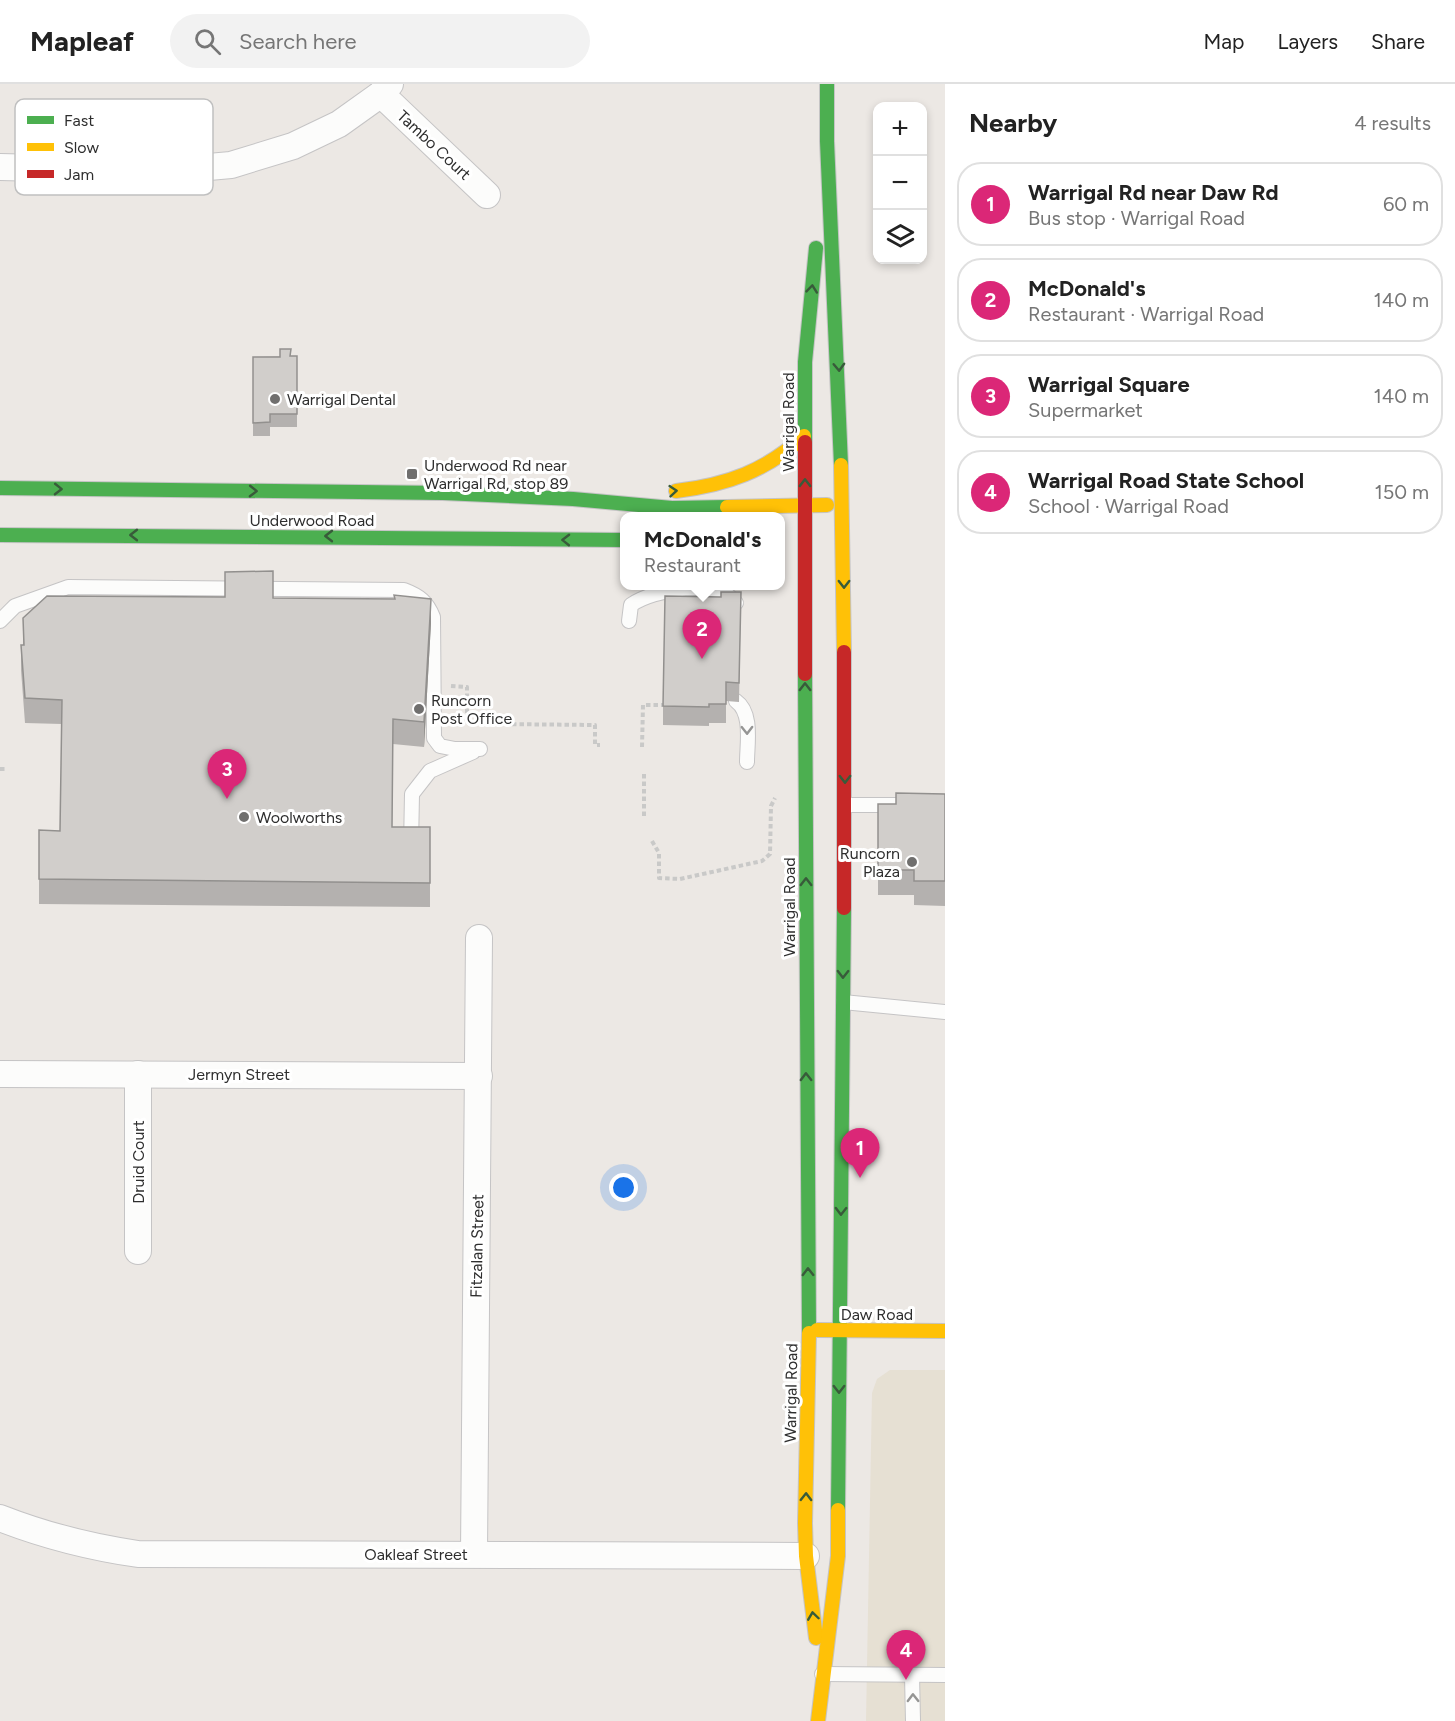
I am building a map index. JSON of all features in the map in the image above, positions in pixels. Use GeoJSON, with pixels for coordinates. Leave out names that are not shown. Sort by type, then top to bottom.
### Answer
{"type":"FeatureCollection","features":[{"type":"Feature","properties":{"kind":"main road","name":"Warrigal Road"},"geometry":{"type":"LineString","coordinates":[[822,1674],[822,1556],[839,1330],[845,805],[844,542],[827,141],[827,84]]}},
{"type":"Feature","properties":{"kind":"main road","name":"Warrigal Road"},"geometry":{"type":"LineString","coordinates":[[818,1721],[822,1674],[822,1556],[809,1330],[805,1002],[804,436],[805,362],[827,141]]}},
{"type":"Feature","properties":{"kind":"main road","name":"Underwood Road"},"geometry":{"type":"LineString","coordinates":[[573,499],[710,487],[738,480],[783,458],[804,436]]}},
{"type":"Feature","properties":{"kind":"main road","name":"Underwood Road"},"geometry":{"type":"LineString","coordinates":[[0,488],[360,497],[573,499],[672,508],[843,504]]}},
{"type":"Feature","properties":{"kind":"main road","name":"Underwood Road"},"geometry":{"type":"LineString","coordinates":[[0,535],[359,531],[620,540]]}},
{"type":"Feature","properties":{"kind":"main road"},"geometry":{"type":"LineString","coordinates":[[788,542],[844,542]]}},
{"type":"Feature","properties":{"kind":"main road"},"geometry":{"type":"LineString","coordinates":[[805,1002],[843,1002]]}},
{"type":"Feature","properties":{"kind":"main road","name":"Daw Road"},"geometry":{"type":"LineString","coordinates":[[809,1330],[945,1331]]}},
{"type":"Feature","properties":{"kind":"street"},"geometry":{"type":"LineString","coordinates":[[213,167],[231,165],[293,146],[339,124],[385,89]]}},
{"type":"Feature","properties":{"kind":"street","name":"Tambo Court"},"geometry":{"type":"LineString","coordinates":[[385,89],[487,195]]}},
{"type":"Feature","properties":{"kind":"street"},"geometry":{"type":"LineString","coordinates":[[0,167],[15,167]]}},
{"type":"Feature","properties":{"kind":"street","name":"Fitzalan Street"},"geometry":{"type":"LineString","coordinates":[[474,1554],[479,938]]}},
{"type":"Feature","properties":{"kind":"street","name":"Jermyn Street"},"geometry":{"type":"LineString","coordinates":[[0,1074],[479,1076]]}},
{"type":"Feature","properties":{"kind":"street","name":"Druid Court"},"geometry":{"type":"LineString","coordinates":[[138,1074],[138,1251]]}},
{"type":"Feature","properties":{"kind":"street","name":"Oakleaf Street"},"geometry":{"type":"LineString","coordinates":[[0,1518],[83,1546],[138,1554],[822,1556]]}},
{"type":"Feature","properties":{"kind":"lane"},"geometry":{"type":"LineString","coordinates":[[0,621],[15,606],[68,588],[404,591],[417,595],[428,605],[433,618],[434,738],[440,746],[455,749],[480,749],[430,771],[412,794],[411,852]]}},
{"type":"Feature","properties":{"kind":"lane"},"geometry":{"type":"LineString","coordinates":[[629,621],[631,605],[642,597],[669,590]]}},
{"type":"Feature","properties":{"kind":"lane"},"geometry":{"type":"LineString","coordinates":[[697,590],[721,591],[732,596],[738,605],[737,611]]}},
{"type":"Feature","properties":{"kind":"lane"},"geometry":{"type":"LineString","coordinates":[[736,701],[743,706],[747,714],[747,762]]}},
{"type":"Feature","properties":{"kind":"lane"},"geometry":{"type":"LineString","coordinates":[[845,805],[911,805]]}},
{"type":"Feature","properties":{"kind":"lane"},"geometry":{"type":"LineString","coordinates":[[843,1002],[945,1012]]}},
{"type":"Feature","properties":{"kind":"lane"},"geometry":{"type":"LineString","coordinates":[[822,1674],[945,1675]]}},
{"type":"Feature","properties":{"kind":"lane"},"geometry":{"type":"LineString","coordinates":[[912,1675],[913,1721]]}},
{"type":"Feature","properties":{"kind":"path"},"geometry":{"type":"LineString","coordinates":[[444,686],[467,687],[467,723]]}},
{"type":"Feature","properties":{"kind":"path"},"geometry":{"type":"LineString","coordinates":[[642,747],[643,705],[664,705]]}},
{"type":"Feature","properties":{"kind":"path"},"geometry":{"type":"LineString","coordinates":[[497,724],[595,725],[595,746],[600,745]]}},
{"type":"Feature","properties":{"kind":"path"},"geometry":{"type":"LineString","coordinates":[[0,769],[7,769]]}},
{"type":"Feature","properties":{"kind":"path"},"geometry":{"type":"LineString","coordinates":[[644,772],[644,816]]}},
{"type":"Feature","properties":{"kind":"path"},"geometry":{"type":"LineString","coordinates":[[652,841],[659,854],[658,878],[680,879],[762,861],[770,854],[771,806],[780,790]]}},
{"type":"Feature","properties":{"kind":"shaded area"},"geometry":{"type":"Polygon","coordinates":[[[890,1370],[945,1370],[945,1721],[866,1721],[872,1393],[877,1379],[890,1370]]]}},
{"type":"Feature","properties":{"kind":"building","name":"Warrigal Dental"},"geometry":{"type":"Polygon","coordinates":[[[280,349],[291,349],[290,356],[297,356],[297,414],[270,414],[270,422],[253,423],[253,357],[280,357],[280,349]]]}},
{"type":"Feature","properties":{"kind":"building"},"geometry":{"type":"Polygon","coordinates":[[[273,571],[273,598],[395,599],[394,595],[431,599],[424,722],[393,719],[392,827],[430,827],[430,883],[39,879],[39,830],[60,831],[62,700],[25,698],[21,645],[24,645],[23,618],[47,596],[225,597],[225,572],[273,571]]]}},
{"type":"Feature","properties":{"kind":"building"},"geometry":{"type":"Polygon","coordinates":[[[721,592],[741,592],[739,683],[726,682],[726,704],[709,704],[709,707],[663,706],[665,596],[721,597],[721,592]]]}},
{"type":"Feature","properties":{"kind":"building","name":"Runcorn Plaza"},"geometry":{"type":"Polygon","coordinates":[[[896,793],[945,794],[945,881],[914,881],[914,870],[878,870],[878,804],[896,804],[896,793]]]}},
{"type":"Feature","properties":{"kind":"traffic: fast"},"geometry":{"type":"LineString","coordinates":[[827,84],[827,141],[841,465]]}},
{"type":"Feature","properties":{"kind":"traffic: fast"},"geometry":{"type":"LineString","coordinates":[[805,442],[805,362],[816,248]]}},
{"type":"Feature","properties":{"kind":"traffic: fast"},"geometry":{"type":"LineString","coordinates":[[0,488],[443,493],[573,499],[672,508],[727,507]]}},
{"type":"Feature","properties":{"kind":"traffic: fast"},"geometry":{"type":"LineString","coordinates":[[0,535],[620,540]]}},
{"type":"Feature","properties":{"kind":"traffic: fast"},"geometry":{"type":"LineString","coordinates":[[805,674],[809,1333]]}},
{"type":"Feature","properties":{"kind":"traffic: fast"},"geometry":{"type":"LineString","coordinates":[[838,1510],[844,908]]}},
{"type":"Feature","properties":{"kind":"traffic: slow"},"geometry":{"type":"LineString","coordinates":[[676,491],[712,485],[745,474],[775,459],[804,436]]}},
{"type":"Feature","properties":{"kind":"traffic: slow"},"geometry":{"type":"LineString","coordinates":[[841,465],[844,652]]}},
{"type":"Feature","properties":{"kind":"traffic: slow"},"geometry":{"type":"LineString","coordinates":[[727,507],[827,505]]}},
{"type":"Feature","properties":{"kind":"traffic: slow"},"geometry":{"type":"LineString","coordinates":[[817,1330],[945,1331]]}},
{"type":"Feature","properties":{"kind":"traffic: slow"},"geometry":{"type":"LineString","coordinates":[[809,1333],[805,1523],[806,1556],[816,1638]]}},
{"type":"Feature","properties":{"kind":"traffic: slow"},"geometry":{"type":"LineString","coordinates":[[818,1721],[838,1556],[838,1510]]}},
{"type":"Feature","properties":{"kind":"traffic: jam"},"geometry":{"type":"LineString","coordinates":[[805,442],[805,674]]}},
{"type":"Feature","properties":{"kind":"traffic: jam"},"geometry":{"type":"LineString","coordinates":[[844,652],[844,908]]}},
{"type":"Feature","properties":{"kind":"place","name":"Warrigal Dental"},"geometry":{"type":"Point","coordinates":[275,399]}},
{"type":"Feature","properties":{"kind":"place","name":"Underwood Rd near Warrigal Rd, stop 89"},"geometry":{"type":"Point","coordinates":[412,474]}},
{"type":"Feature","properties":{"kind":"place","name":"McDonald's"},"geometry":{"type":"Point","coordinates":[702,659]}},
{"type":"Feature","properties":{"kind":"place","name":"Runcorn Post Office"},"geometry":{"type":"Point","coordinates":[419,709]}},
{"type":"Feature","properties":{"kind":"place","name":"Warrigal Square"},"geometry":{"type":"Point","coordinates":[227,799]}},
{"type":"Feature","properties":{"kind":"place","name":"Woolworths"},"geometry":{"type":"Point","coordinates":[244,817]}},
{"type":"Feature","properties":{"kind":"place","name":"Runcorn Plaza"},"geometry":{"type":"Point","coordinates":[912,862]}},
{"type":"Feature","properties":{"kind":"place","name":"Warrigal Rd near Daw Rd"},"geometry":{"type":"Point","coordinates":[860,1178]}},
{"type":"Feature","properties":{"kind":"place","name":"Warrigal Road State School"},"geometry":{"type":"Point","coordinates":[906,1680]}}]}
